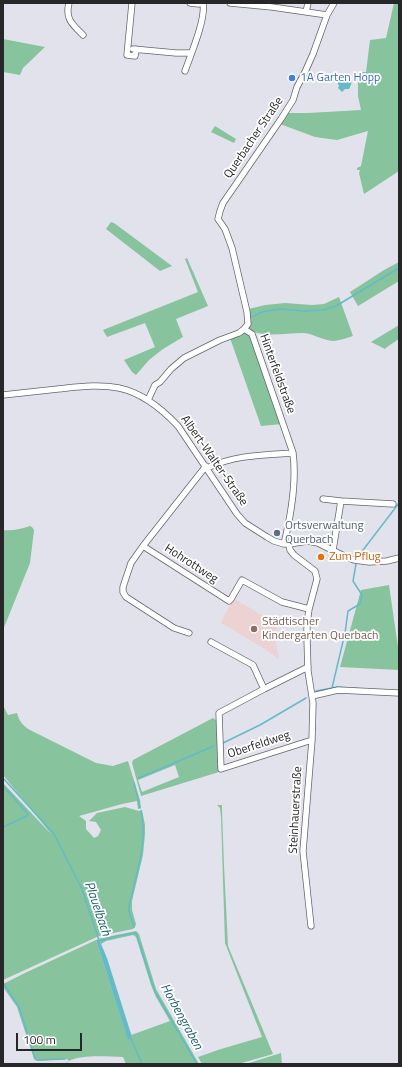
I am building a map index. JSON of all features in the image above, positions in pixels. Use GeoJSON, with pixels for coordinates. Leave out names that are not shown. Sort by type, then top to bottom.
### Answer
{"type":"FeatureCollection","features":[{"type":"Feature","properties":{"kind":"street"},"geometry":{"type":"LineString","coordinates":[[69,3],[67,10],[70,22],[82,35]]}},
{"type":"Feature","properties":{"kind":"street"},"geometry":{"type":"LineString","coordinates":[[132,3],[128,49],[191,53]]}},
{"type":"Feature","properties":{"kind":"street"},"geometry":{"type":"LineString","coordinates":[[185,71],[203,18],[204,7],[202,3],[190,3]]}},
{"type":"Feature","properties":{"kind":"street"},"geometry":{"type":"LineString","coordinates":[[230,3],[272,5],[327,15]]}},
{"type":"Feature","properties":{"kind":"street"},"geometry":{"type":"LineString","coordinates":[[306,12],[308,3]]}},
{"type":"Feature","properties":{"kind":"street","name":"Querbacher Straße"},"geometry":{"type":"LineString","coordinates":[[218,219],[223,203],[293,100],[297,87],[308,66],[327,15],[334,3]]}},
{"type":"Feature","properties":{"kind":"street","name":"Hinterfeldstraße"},"geometry":{"type":"LineString","coordinates":[[218,219],[225,229],[232,248],[247,312],[248,324],[244,330],[252,334],[294,453],[295,464],[292,499],[286,544]]}},
{"type":"Feature","properties":{"kind":"street"},"geometry":{"type":"LineString","coordinates":[[148,400],[156,385],[184,358],[244,330]]}},
{"type":"Feature","properties":{"kind":"street","name":"Albert-Walter-Straße"},"geometry":{"type":"LineString","coordinates":[[3,395],[98,386],[120,388],[148,400],[167,414],[178,426],[241,519],[255,530],[274,541],[286,544]]}},
{"type":"Feature","properties":{"kind":"street"},"geometry":{"type":"LineString","coordinates":[[206,467],[232,459],[250,456],[294,453]]}},
{"type":"Feature","properties":{"kind":"street","name":"Hohrottweg"},"geometry":{"type":"LineString","coordinates":[[206,467],[143,546],[228,601],[231,599],[242,580],[282,602],[310,609]]}},
{"type":"Feature","properties":{"kind":"street"},"geometry":{"type":"LineString","coordinates":[[323,499],[393,504]]}},
{"type":"Feature","properties":{"kind":"street"},"geometry":{"type":"LineString","coordinates":[[333,550],[341,501]]}},
{"type":"Feature","properties":{"kind":"street"},"geometry":{"type":"LineString","coordinates":[[286,544],[308,541],[318,543],[354,560],[369,562],[399,558]]}},
{"type":"Feature","properties":{"kind":"street","name":"Steinhauerstraße"},"geometry":{"type":"LineString","coordinates":[[286,544],[294,555],[314,571],[317,579],[307,624],[308,667],[312,696],[312,740],[303,851],[311,926]]}},
{"type":"Feature","properties":{"kind":"street"},"geometry":{"type":"LineString","coordinates":[[143,546],[131,563],[123,586],[123,592],[126,597],[174,628],[189,633]]}},
{"type":"Feature","properties":{"kind":"street"},"geometry":{"type":"LineString","coordinates":[[211,642],[253,665],[264,689],[308,667]]}},
{"type":"Feature","properties":{"kind":"street","name":"Oberfeldweg"},"geometry":{"type":"LineString","coordinates":[[264,689],[219,713],[221,769],[312,740]]}},
{"type":"Feature","properties":{"kind":"street"},"geometry":{"type":"LineString","coordinates":[[312,696],[338,690],[399,693]]}},
{"type":"Feature","properties":{"kind":"shaded area","name":"Städtischer Kindergarten Querbach"},"geometry":{"type":"Polygon","coordinates":[[[233,598],[279,625],[274,633],[279,659],[221,623],[233,598]]]}},
{"type":"Feature","properties":{"kind":"green space"},"geometry":{"type":"Polygon","coordinates":[[[394,3],[399,3],[399,171],[364,194],[359,173],[360,170],[357,170],[357,168],[361,166],[368,131],[337,140],[315,137],[280,124],[288,113],[361,110],[358,96],[358,72],[366,72],[370,40],[386,38],[394,3]]]}},
{"type":"Feature","properties":{"kind":"green space"},"geometry":{"type":"Polygon","coordinates":[[[3,39],[45,47],[23,68],[20,75],[3,72],[3,39]]]}},
{"type":"Feature","properties":{"kind":"green space"},"geometry":{"type":"Polygon","coordinates":[[[215,126],[236,139],[234,143],[211,132],[215,126]]]}},
{"type":"Feature","properties":{"kind":"green space"},"geometry":{"type":"Polygon","coordinates":[[[111,222],[172,266],[160,271],[106,229],[111,222]]]}},
{"type":"Feature","properties":{"kind":"green space"},"geometry":{"type":"Polygon","coordinates":[[[187,258],[208,306],[176,319],[183,337],[163,349],[149,360],[136,375],[132,372],[124,360],[155,347],[145,323],[107,337],[103,330],[198,292],[185,259],[187,258]]]}},
{"type":"Feature","properties":{"kind":"green space"},"geometry":{"type":"Polygon","coordinates":[[[399,262],[399,281],[358,306],[350,292],[399,262]]]}},
{"type":"Feature","properties":{"kind":"green space"},"geometry":{"type":"Polygon","coordinates":[[[339,297],[353,336],[332,341],[306,333],[262,334],[250,330],[249,309],[265,305],[285,303],[312,305],[324,304],[339,297]]]}},
{"type":"Feature","properties":{"kind":"green space"},"geometry":{"type":"Polygon","coordinates":[[[399,325],[399,339],[385,349],[371,342],[399,325]]]}},
{"type":"Feature","properties":{"kind":"green space"},"geometry":{"type":"Polygon","coordinates":[[[242,333],[251,337],[282,424],[261,426],[230,338],[242,333]]]}},
{"type":"Feature","properties":{"kind":"green space"},"geometry":{"type":"Polygon","coordinates":[[[30,526],[34,530],[30,563],[3,630],[3,530],[17,530],[30,526]]]}},
{"type":"Feature","properties":{"kind":"green space"},"geometry":{"type":"Polygon","coordinates":[[[389,585],[399,654],[399,670],[340,667],[361,590],[389,585]]]}},
{"type":"Feature","properties":{"kind":"green space"},"geometry":{"type":"Polygon","coordinates":[[[3,705],[8,715],[17,713],[25,727],[96,763],[113,766],[128,761],[141,808],[138,809],[137,801],[79,816],[86,821],[86,829],[94,838],[98,836],[101,830],[96,822],[89,821],[97,813],[125,807],[139,811],[142,810],[145,834],[143,855],[132,901],[132,910],[136,924],[135,927],[133,929],[99,936],[3,980],[3,783],[52,835],[3,775],[3,705]]]}},
{"type":"Feature","properties":{"kind":"green space"},"geometry":{"type":"Polygon","coordinates":[[[213,718],[216,720],[219,772],[141,796],[132,763],[133,760],[213,718]],[[175,765],[138,780],[142,792],[179,777],[175,765]]]}},
{"type":"Feature","properties":{"kind":"green space"},"geometry":{"type":"Polygon","coordinates":[[[217,805],[222,805],[228,946],[273,1054],[238,1064],[202,1064],[198,1057],[262,1037],[225,943],[221,817],[220,808],[217,805]]]}},
{"type":"Feature","properties":{"kind":"green space"},"geometry":{"type":"Polygon","coordinates":[[[136,931],[139,934],[156,989],[199,1064],[126,1064],[123,1057],[103,1056],[82,1057],[69,1061],[67,1059],[35,1060],[17,1007],[3,987],[3,984],[96,940],[128,1039],[132,1038],[131,1035],[170,1021],[151,985],[136,937],[133,935],[106,941],[101,944],[99,939],[136,931]]]}},
{"type":"Feature","properties":{"kind":"green space"},"geometry":{"type":"Polygon","coordinates":[[[281,1053],[282,1064],[246,1064],[281,1053]]]}},
{"type":"Feature","properties":{"kind":"water"},"geometry":{"type":"Polygon","coordinates":[[[341,77],[350,77],[352,82],[349,89],[345,89],[342,92],[338,88],[339,86],[337,81],[341,77]]]}},
{"type":"Feature","properties":{"kind":"water"},"geometry":{"type":"Polygon","coordinates":[[[99,939],[107,958],[132,1037],[128,1040],[96,940],[99,939]]]}},
{"type":"Feature","properties":{"kind":"waterway"},"geometry":{"type":"LineString","coordinates":[[252,317],[262,312],[279,309],[304,311],[323,310],[336,306],[399,268]]}},
{"type":"Feature","properties":{"kind":"waterway","name":"Horbengraben"},"geometry":{"type":"LineString","coordinates":[[360,554],[399,503]]}},
{"type":"Feature","properties":{"kind":"waterway","name":"Horbengraben"},"geometry":{"type":"LineString","coordinates":[[316,691],[332,688],[345,633],[348,611],[360,604],[362,595],[353,581],[356,564]]}},
{"type":"Feature","properties":{"kind":"waterway"},"geometry":{"type":"LineString","coordinates":[[332,688],[363,689]]}},
{"type":"Feature","properties":{"kind":"waterway","name":"Horbengraben"},"geometry":{"type":"LineString","coordinates":[[223,743],[260,725],[306,698]]}},
{"type":"Feature","properties":{"kind":"waterway","name":"Horbengraben"},"geometry":{"type":"LineString","coordinates":[[139,778],[214,746]]}},
{"type":"Feature","properties":{"kind":"waterway","name":"Plauelbach"},"geometry":{"type":"LineString","coordinates":[[3,778],[54,834],[82,889],[99,940]]}},
{"type":"Feature","properties":{"kind":"waterway","name":"Horbengraben"},"geometry":{"type":"LineString","coordinates":[[134,783],[140,808]]}},
{"type":"Feature","properties":{"kind":"waterway"},"geometry":{"type":"LineString","coordinates":[[3,786],[28,814],[27,816],[3,827]]}},
{"type":"Feature","properties":{"kind":"waterway","name":"Horbengraben"},"geometry":{"type":"LineString","coordinates":[[134,927],[129,906],[142,847],[143,823],[141,811]]}},
{"type":"Feature","properties":{"kind":"waterway","name":"Horbengraben"},"geometry":{"type":"LineString","coordinates":[[99,941],[136,933],[155,992],[197,1064]]}},
{"type":"Feature","properties":{"kind":"waterway"},"geometry":{"type":"LineString","coordinates":[[4,984],[19,1007],[35,1058],[37,1060],[65,1059]]}},
{"type":"Feature","properties":{"kind":"waterway","name":"Plauelbach"},"geometry":{"type":"LineString","coordinates":[[130,1036],[142,1064]]}},
{"type":"Feature","properties":{"kind":"place","name":"1A Garten Hopp"},"geometry":{"type":"Point","coordinates":[292,78]}},
{"type":"Feature","properties":{"kind":"place","name":"Ortsverwaltung Querbach"},"geometry":{"type":"Point","coordinates":[277,533]}},
{"type":"Feature","properties":{"kind":"place","name":"Zum Pflug"},"geometry":{"type":"Point","coordinates":[321,557]}},
{"type":"Feature","properties":{"kind":"place","name":"Städtischer Kindergarten Querbach"},"geometry":{"type":"Point","coordinates":[254,629]}}]}
